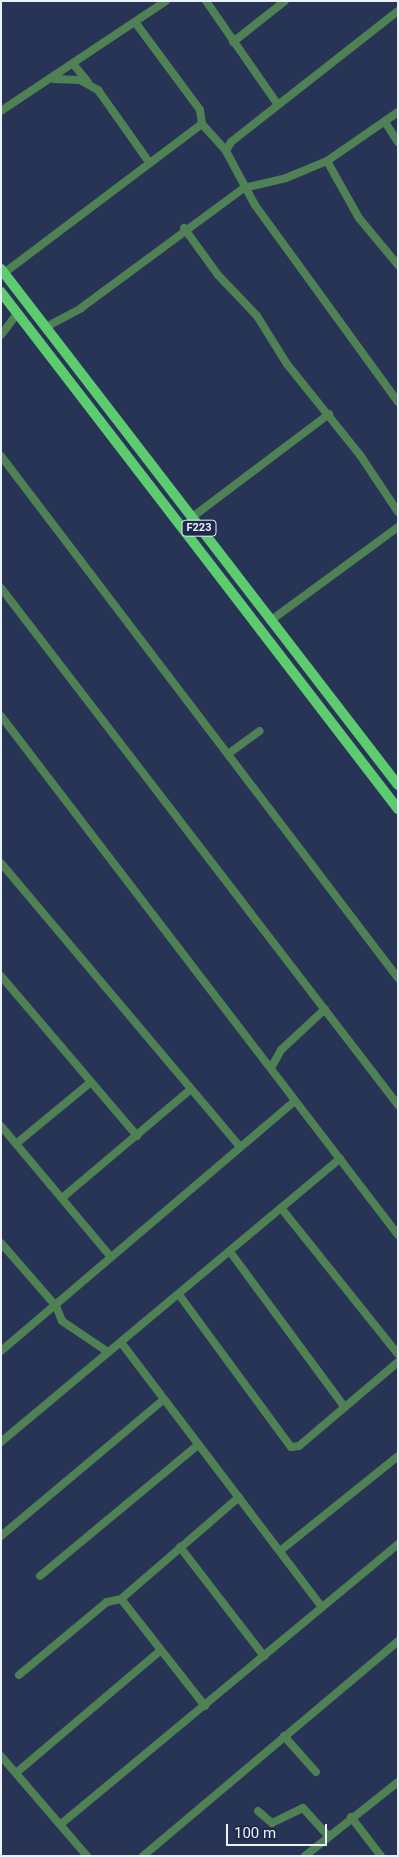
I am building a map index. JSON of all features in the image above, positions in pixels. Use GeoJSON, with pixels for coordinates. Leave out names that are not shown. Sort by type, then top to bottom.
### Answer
{"type":"FeatureCollection","features":[{"type":"Feature","properties":{"kind":"main road","name":"F223"},"geometry":{"type":"LineString","coordinates":[[3,271],[270,621],[398,785]]}},
{"type":"Feature","properties":{"kind":"main road","name":"F223"},"geometry":{"type":"LineString","coordinates":[[1,292],[398,809]]}},
{"type":"Feature","properties":{"kind":"street"},"geometry":{"type":"LineString","coordinates":[[1,112],[74,65],[166,1]]}},
{"type":"Feature","properties":{"kind":"street"},"geometry":{"type":"LineString","coordinates":[[206,1],[278,106]]}},
{"type":"Feature","properties":{"kind":"street"},"geometry":{"type":"LineString","coordinates":[[233,42],[285,1]]}},
{"type":"Feature","properties":{"kind":"street"},"geometry":{"type":"LineString","coordinates":[[226,151],[232,142],[398,11]]}},
{"type":"Feature","properties":{"kind":"street"},"geometry":{"type":"LineString","coordinates":[[135,22],[200,110],[202,124],[226,151],[244,188],[398,402]]}},
{"type":"Feature","properties":{"kind":"street"},"geometry":{"type":"LineString","coordinates":[[74,65],[90,83],[149,162]]}},
{"type":"Feature","properties":{"kind":"street"},"geometry":{"type":"LineString","coordinates":[[51,79],[90,83]]}},
{"type":"Feature","properties":{"kind":"street"},"geometry":{"type":"LineString","coordinates":[[46,327],[81,308],[184,228],[244,188],[286,178],[327,161],[398,112]]}},
{"type":"Feature","properties":{"kind":"street"},"geometry":{"type":"LineString","coordinates":[[385,122],[398,142]]}},
{"type":"Feature","properties":{"kind":"street"},"geometry":{"type":"LineString","coordinates":[[3,271],[202,124]]}},
{"type":"Feature","properties":{"kind":"street"},"geometry":{"type":"LineString","coordinates":[[327,161],[359,218],[398,265]]}},
{"type":"Feature","properties":{"kind":"street"},"geometry":{"type":"LineString","coordinates":[[184,228],[329,414],[398,512]]}},
{"type":"Feature","properties":{"kind":"street"},"geometry":{"type":"LineString","coordinates":[[1,336],[17,314]]}},
{"type":"Feature","properties":{"kind":"street"},"geometry":{"type":"LineString","coordinates":[[192,518],[329,414]]}},
{"type":"Feature","properties":{"kind":"street"},"geometry":{"type":"LineString","coordinates":[[1,456],[398,978]]}},
{"type":"Feature","properties":{"kind":"street"},"geometry":{"type":"LineString","coordinates":[[270,621],[396,531]]}},
{"type":"Feature","properties":{"kind":"street"},"geometry":{"type":"LineString","coordinates":[[1,588],[397,1103]]}},
{"type":"Feature","properties":{"kind":"street"},"geometry":{"type":"LineString","coordinates":[[1,716],[398,1236]]}},
{"type":"Feature","properties":{"kind":"street"},"geometry":{"type":"LineString","coordinates":[[228,754],[260,731]]}},
{"type":"Feature","properties":{"kind":"street"},"geometry":{"type":"LineString","coordinates":[[1,863],[190,1090],[240,1146]]}},
{"type":"Feature","properties":{"kind":"street"},"geometry":{"type":"LineString","coordinates":[[1,976],[137,1136]]}},
{"type":"Feature","properties":{"kind":"street"},"geometry":{"type":"LineString","coordinates":[[271,1068],[281,1050],[325,1009]]}},
{"type":"Feature","properties":{"kind":"street"},"geometry":{"type":"LineString","coordinates":[[18,1144],[91,1082]]}},
{"type":"Feature","properties":{"kind":"street"},"geometry":{"type":"LineString","coordinates":[[62,1198],[190,1090]]}},
{"type":"Feature","properties":{"kind":"street"},"geometry":{"type":"LineString","coordinates":[[1,1351],[56,1306],[110,1256],[294,1102]]}},
{"type":"Feature","properties":{"kind":"street"},"geometry":{"type":"LineString","coordinates":[[1,1126],[110,1256]]}},
{"type":"Feature","properties":{"kind":"street"},"geometry":{"type":"LineString","coordinates":[[1,1442],[108,1352],[123,1345],[340,1159]]}},
{"type":"Feature","properties":{"kind":"street"},"geometry":{"type":"LineString","coordinates":[[281,1208],[398,1354]]}},
{"type":"Feature","properties":{"kind":"street"},"geometry":{"type":"LineString","coordinates":[[3,1248],[56,1306]]}},
{"type":"Feature","properties":{"kind":"street"},"geometry":{"type":"LineString","coordinates":[[231,1253],[344,1406]]}},
{"type":"Feature","properties":{"kind":"street"},"geometry":{"type":"LineString","coordinates":[[180,1296],[292,1447],[299,1446],[398,1362]]}},
{"type":"Feature","properties":{"kind":"street"},"geometry":{"type":"LineString","coordinates":[[56,1306],[55,1312],[71,1329],[108,1352]]}},
{"type":"Feature","properties":{"kind":"street"},"geometry":{"type":"LineString","coordinates":[[123,1345],[322,1607]]}},
{"type":"Feature","properties":{"kind":"street"},"geometry":{"type":"LineString","coordinates":[[1,1536],[163,1400]]}},
{"type":"Feature","properties":{"kind":"street"},"geometry":{"type":"LineString","coordinates":[[40,1576],[198,1445]]}},
{"type":"Feature","properties":{"kind":"street"},"geometry":{"type":"LineString","coordinates":[[280,1551],[398,1456]]}},
{"type":"Feature","properties":{"kind":"street"},"geometry":{"type":"LineString","coordinates":[[20,1675],[106,1602],[121,1599],[239,1497]]}},
{"type":"Feature","properties":{"kind":"street"},"geometry":{"type":"LineString","coordinates":[[61,1824],[206,1706],[398,1544]]}},
{"type":"Feature","properties":{"kind":"street"},"geometry":{"type":"LineString","coordinates":[[180,1547],[264,1656]]}},
{"type":"Feature","properties":{"kind":"street"},"geometry":{"type":"LineString","coordinates":[[121,1599],[160,1651],[206,1706]]}},
{"type":"Feature","properties":{"kind":"street"},"geometry":{"type":"LineString","coordinates":[[143,1856],[398,1641]]}},
{"type":"Feature","properties":{"kind":"street"},"geometry":{"type":"LineString","coordinates":[[16,1773],[160,1651]]}},
{"type":"Feature","properties":{"kind":"street"},"geometry":{"type":"LineString","coordinates":[[284,1736],[316,1772]]}},
{"type":"Feature","properties":{"kind":"street"},"geometry":{"type":"LineString","coordinates":[[1,1756],[87,1856]]}},
{"type":"Feature","properties":{"kind":"street"},"geometry":{"type":"LineString","coordinates":[[305,1856],[351,1817],[398,1782]]}},
{"type":"Feature","properties":{"kind":"street"},"geometry":{"type":"LineString","coordinates":[[258,1811],[272,1824],[303,1808],[328,1836]]}},
{"type":"Feature","properties":{"kind":"street"},"geometry":{"type":"LineString","coordinates":[[351,1817],[381,1856]]}}]}
